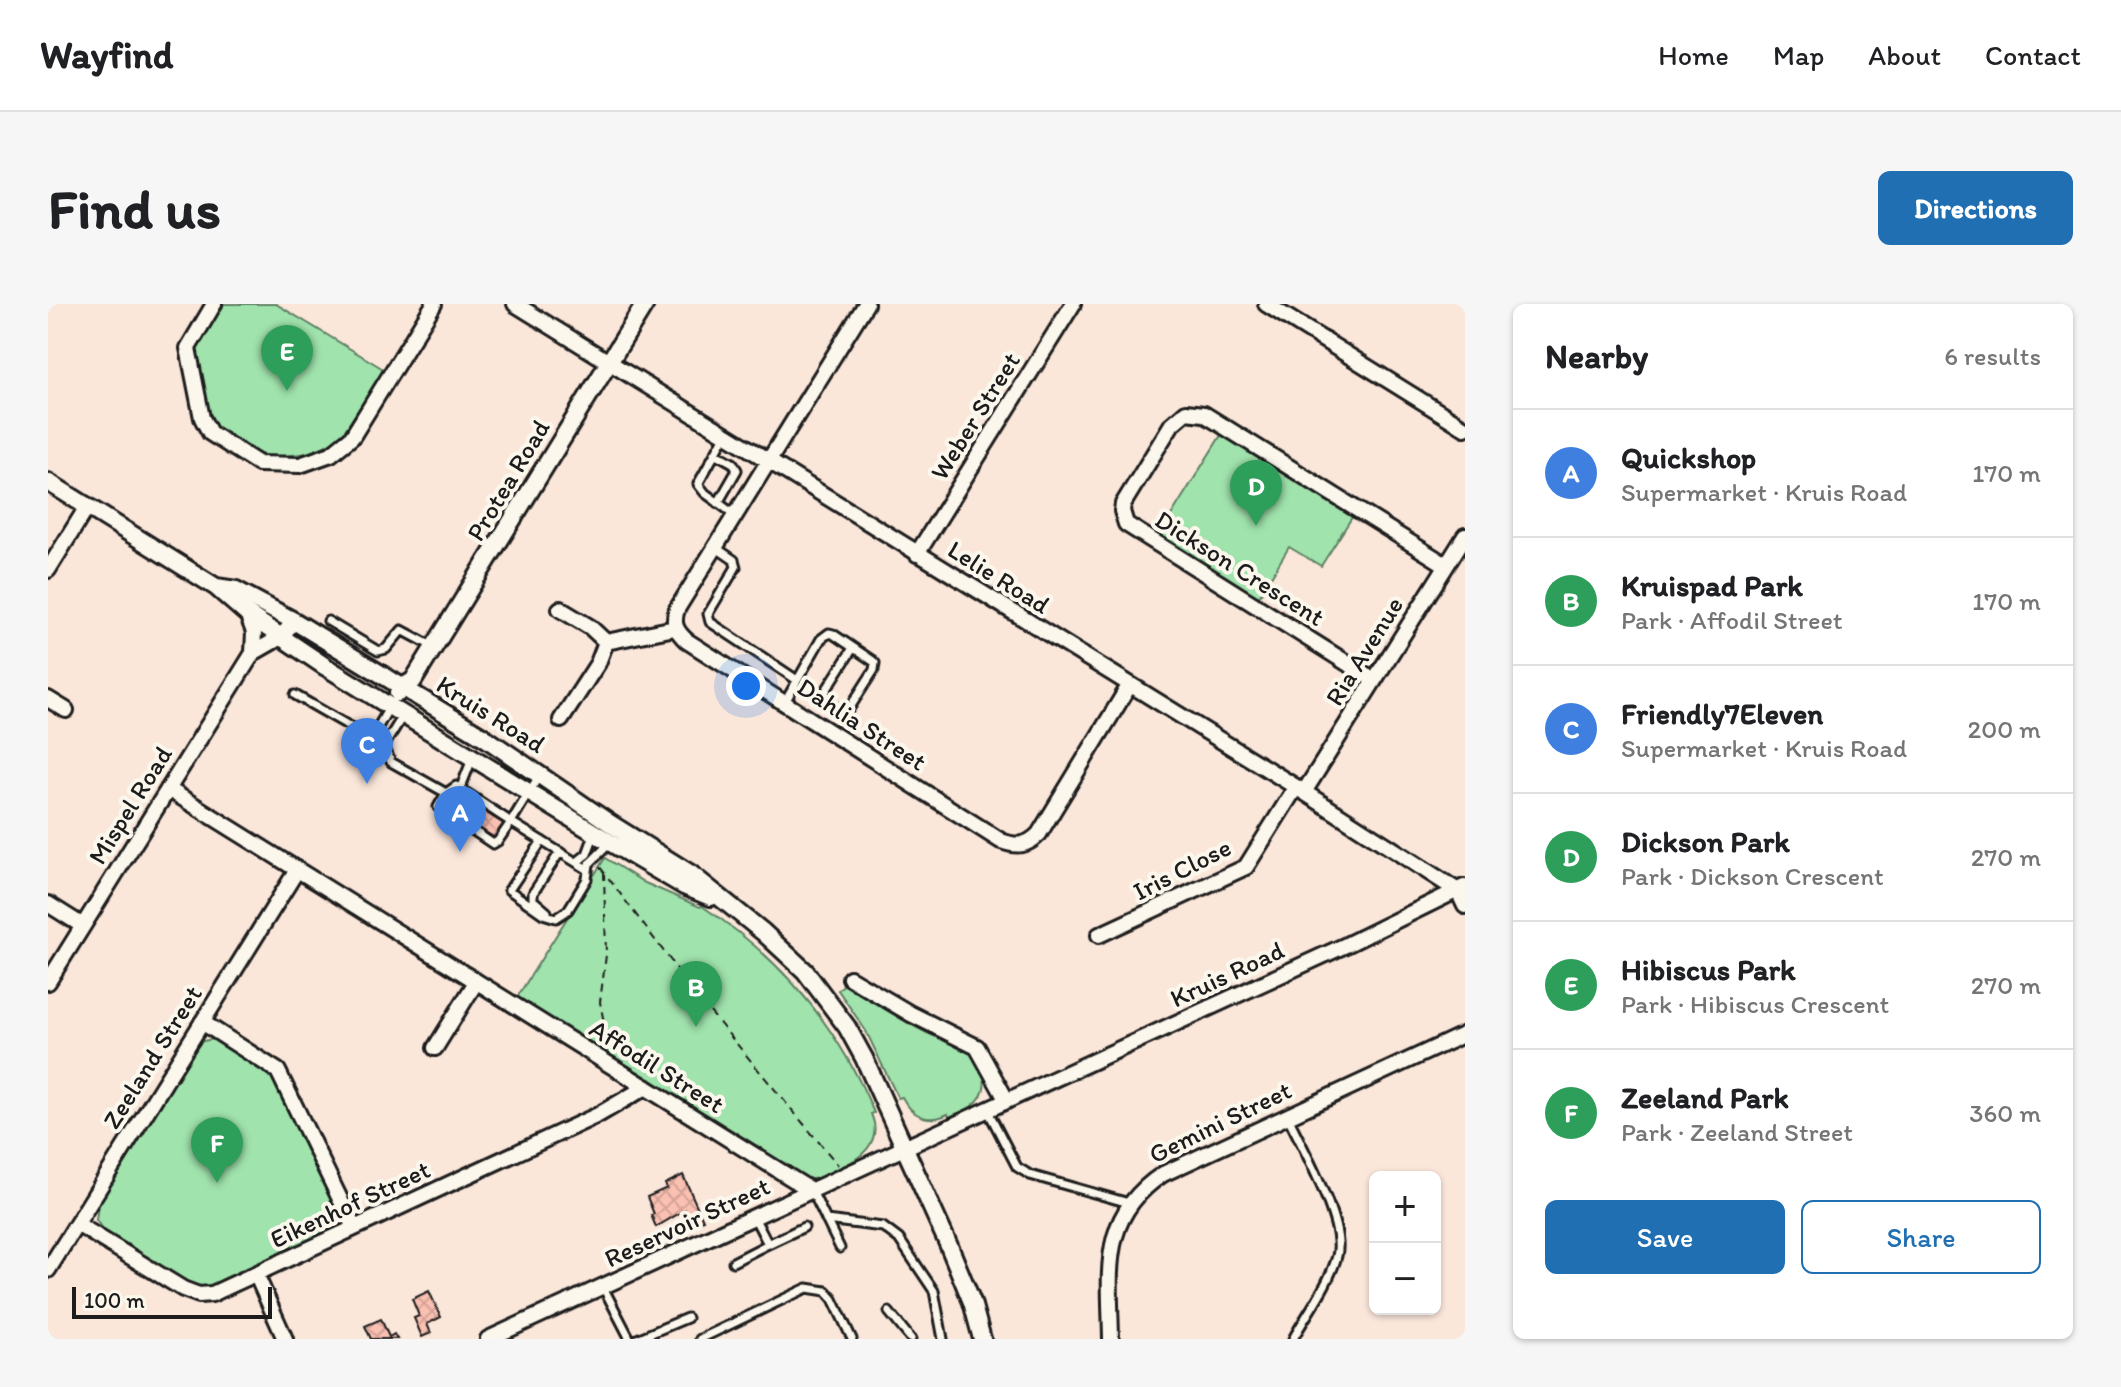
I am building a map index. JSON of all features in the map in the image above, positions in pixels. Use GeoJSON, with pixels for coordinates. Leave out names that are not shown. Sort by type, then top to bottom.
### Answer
{"type":"FeatureCollection","features":[{"type":"Feature","properties":{"kind":"street"},"geometry":{"type":"LineString","coordinates":[[214,304],[188,348],[202,418],[217,439],[249,460],[270,466],[313,462],[331,454],[352,437],[434,304]]}},
{"type":"Feature","properties":{"kind":"street","name":"Lelie Road"},"geometry":{"type":"LineString","coordinates":[[515,304],[1462,889]]}},
{"type":"Feature","properties":{"kind":"street","name":"Protea Road"},"geometry":{"type":"LineString","coordinates":[[397,710],[645,304]]}},
{"type":"Feature","properties":{"kind":"street"},"geometry":{"type":"LineString","coordinates":[[606,642],[675,628],[677,609],[866,304]]}},
{"type":"Feature","properties":{"kind":"street","name":"Weber Street"},"geometry":{"type":"LineString","coordinates":[[917,554],[1073,304]]}},
{"type":"Feature","properties":{"kind":"street"},"geometry":{"type":"LineString","coordinates":[[1266,304],[1465,428]]}},
{"type":"Feature","properties":{"kind":"street","name":"Dickson Crescent"},"geometry":{"type":"LineString","coordinates":[[1374,680],[1126,524],[1123,504],[1172,424],[1186,412],[1204,414],[1446,565]]}},
{"type":"Feature","properties":{"kind":"street","name":"Kruis Road"},"geometry":{"type":"LineString","coordinates":[[48,482],[216,587],[247,614],[281,637],[473,758],[684,886],[727,904]]}},
{"type":"Feature","properties":{"kind":"street"},"geometry":{"type":"LineString","coordinates":[[48,570],[87,507]]}},
{"type":"Feature","properties":{"kind":"street","name":"Ria Avenue"},"geometry":{"type":"LineString","coordinates":[[1300,790],[1465,536]]}},
{"type":"Feature","properties":{"kind":"street","name":"Kruis Road"},"geometry":{"type":"LineString","coordinates":[[216,587],[236,590],[410,688],[611,824],[691,874],[763,932],[805,971],[829,1001],[860,1050],[972,1302],[982,1339]]}},
{"type":"Feature","properties":{"kind":"street"},"geometry":{"type":"LineString","coordinates":[[560,609],[590,627],[606,642]]}},
{"type":"Feature","properties":{"kind":"street"},"geometry":{"type":"LineString","coordinates":[[247,614],[254,632],[253,653]]}},
{"type":"Feature","properties":{"kind":"street","name":"Mispel Road"},"geometry":{"type":"LineString","coordinates":[[48,982],[253,653],[281,637],[294,621]]}},
{"type":"Feature","properties":{"kind":"street","name":"Dahlia Street"},"geometry":{"type":"LineString","coordinates":[[675,628],[687,641],[1001,841],[1022,845],[1039,834],[1129,686]]}},
{"type":"Feature","properties":{"kind":"street"},"geometry":{"type":"LineString","coordinates":[[561,720],[598,663],[606,642]]}},
{"type":"Feature","properties":{"kind":"street"},"geometry":{"type":"LineString","coordinates":[[48,699],[66,710]]}},
{"type":"Feature","properties":{"kind":"street","name":"Affodil Street"},"geometry":{"type":"LineString","coordinates":[[168,789],[812,1191]]}},
{"type":"Feature","properties":{"kind":"street","name":"Iris Close"},"geometry":{"type":"LineString","coordinates":[[1099,935],[1246,867],[1300,790]]}},
{"type":"Feature","properties":{"kind":"street","name":"Zeeland Street"},"geometry":{"type":"LineString","coordinates":[[48,1270],[297,870]]}},
{"type":"Feature","properties":{"kind":"street"},"geometry":{"type":"LineString","coordinates":[[1462,889],[1465,906]]}},
{"type":"Feature","properties":{"kind":"street","name":"Kruis Road"},"geometry":{"type":"LineString","coordinates":[[905,1148],[1462,889]]}},
{"type":"Feature","properties":{"kind":"street"},"geometry":{"type":"LineString","coordinates":[[48,904],[83,926]]}},
{"type":"Feature","properties":{"kind":"street"},"geometry":{"type":"LineString","coordinates":[[850,978],[911,1014],[977,1047],[1007,1101]]}},
{"type":"Feature","properties":{"kind":"street"},"geometry":{"type":"LineString","coordinates":[[435,1048],[476,982]]}},
{"type":"Feature","properties":{"kind":"street"},"geometry":{"type":"LineString","coordinates":[[202,1022],[278,1071],[354,1228]]}},
{"type":"Feature","properties":{"kind":"street","name":"Gemini Street"},"geometry":{"type":"LineString","coordinates":[[1111,1339],[1109,1260],[1115,1229],[1129,1203],[1144,1186],[1287,1115],[1465,1034]]}},
{"type":"Feature","properties":{"kind":"street","name":"Eikenhof Street"},"geometry":{"type":"LineString","coordinates":[[77,1224],[190,1293],[212,1294],[598,1115],[646,1087]]}},
{"type":"Feature","properties":{"kind":"street","name":"Reservoir Street"},"geometry":{"type":"LineString","coordinates":[[488,1339],[905,1148]]}},
{"type":"Feature","properties":{"kind":"street"},"geometry":{"type":"LineString","coordinates":[[256,1274],[285,1339]]}},
{"type":"Feature","properties":{"kind":"lane"},"geometry":{"type":"LineString","coordinates":[[726,434],[698,484],[735,515]]}},
{"type":"Feature","properties":{"kind":"lane"},"geometry":{"type":"LineString","coordinates":[[715,453],[733,463],[737,470],[718,503]]}},
{"type":"Feature","properties":{"kind":"lane"},"geometry":{"type":"LineString","coordinates":[[715,547],[734,560],[736,567],[708,614],[710,622],[797,680]]}},
{"type":"Feature","properties":{"kind":"lane"},"geometry":{"type":"LineString","coordinates":[[328,621],[378,651],[386,649],[402,630],[434,647]]}},
{"type":"Feature","properties":{"kind":"lane"},"geometry":{"type":"LineString","coordinates":[[785,702],[825,635],[833,634],[873,661],[875,667],[851,706],[842,710],[827,700],[825,692],[853,648]]}},
{"type":"Feature","properties":{"kind":"lane"},"geometry":{"type":"LineString","coordinates":[[295,695],[384,746],[391,762],[446,793]]}},
{"type":"Feature","properties":{"kind":"lane"},"geometry":{"type":"LineString","coordinates":[[371,739],[397,710]]}},
{"type":"Feature","properties":{"kind":"lane"},"geometry":{"type":"LineString","coordinates":[[384,746],[397,710]]}},
{"type":"Feature","properties":{"kind":"lane"},"geometry":{"type":"LineString","coordinates":[[461,787],[473,758]]}},
{"type":"Feature","properties":{"kind":"lane"},"geometry":{"type":"LineString","coordinates":[[540,774],[511,822],[498,841],[490,843],[439,809],[439,802],[446,793],[456,786],[461,787],[511,822],[587,869]]}},
{"type":"Feature","properties":{"kind":"lane"},"geometry":{"type":"LineString","coordinates":[[577,862],[587,854],[594,832]]}},
{"type":"Feature","properties":{"kind":"lane"},"geometry":{"type":"LineString","coordinates":[[542,841],[509,889],[543,914],[556,918]]}},
{"type":"Feature","properties":{"kind":"lane"},"geometry":{"type":"LineString","coordinates":[[556,918],[568,910],[585,882],[593,858],[611,843]]}},
{"type":"Feature","properties":{"kind":"lane"},"geometry":{"type":"LineString","coordinates":[[556,918],[536,903],[532,896],[560,852]]}},
{"type":"Feature","properties":{"kind":"lane"},"geometry":{"type":"LineString","coordinates":[[988,1110],[1017,1167],[1030,1175],[1129,1203]]}},
{"type":"Feature","properties":{"kind":"lane"},"geometry":{"type":"LineString","coordinates":[[1287,1115],[1334,1219],[1339,1244],[1332,1270],[1293,1339]]}},
{"type":"Feature","properties":{"kind":"lane"},"geometry":{"type":"LineString","coordinates":[[812,1191],[840,1248]]}},
{"type":"Feature","properties":{"kind":"lane"},"geometry":{"type":"LineString","coordinates":[[754,1217],[768,1244]]}},
{"type":"Feature","properties":{"kind":"lane"},"geometry":{"type":"LineString","coordinates":[[826,1220],[883,1227],[899,1239],[934,1291],[943,1339]]}},
{"type":"Feature","properties":{"kind":"lane"},"geometry":{"type":"LineString","coordinates":[[733,1262],[804,1227]]}},
{"type":"Feature","properties":{"kind":"lane"},"geometry":{"type":"LineString","coordinates":[[603,1287],[630,1339]]}},
{"type":"Feature","properties":{"kind":"lane"},"geometry":{"type":"LineString","coordinates":[[700,1339],[807,1288],[826,1291],[852,1339]]}},
{"type":"Feature","properties":{"kind":"lane"},"geometry":{"type":"LineString","coordinates":[[889,1312],[911,1339]]}},
{"type":"Feature","properties":{"kind":"lane"},"geometry":{"type":"LineString","coordinates":[[637,1339],[687,1318]]}},
{"type":"Feature","properties":{"kind":"path"},"geometry":{"type":"LineString","coordinates":[[593,858],[705,1006],[846,1175]]}},
{"type":"Feature","properties":{"kind":"path"},"geometry":{"type":"LineString","coordinates":[[604,871],[606,955],[600,1002],[613,1067]]}},
{"type":"Feature","properties":{"kind":"green space"},"geometry":{"type":"Polygon","coordinates":[[[224,304],[276,304],[385,370],[339,439],[310,453],[273,457],[255,453],[219,431],[210,419],[195,352],[224,304]]]}},
{"type":"Feature","properties":{"kind":"green space"},"geometry":{"type":"Polygon","coordinates":[[[1223,432],[1354,514],[1321,566],[1289,547],[1257,600],[1157,538],[1223,432]]]}},
{"type":"Feature","properties":{"kind":"green space"},"geometry":{"type":"Polygon","coordinates":[[[605,858],[645,883],[702,906],[731,926],[782,971],[804,996],[843,1051],[874,1113],[871,1114],[874,1124],[872,1142],[861,1156],[825,1175],[806,1179],[516,999],[605,858]]]}},
{"type":"Feature","properties":{"kind":"green space"},"geometry":{"type":"Polygon","coordinates":[[[844,984],[915,1027],[968,1051],[980,1065],[985,1082],[979,1099],[969,1108],[949,1117],[948,1114],[927,1118],[911,1109],[902,1097],[898,1098],[866,1031],[838,990],[844,984]]]}},
{"type":"Feature","properties":{"kind":"green space"},"geometry":{"type":"Polygon","coordinates":[[[214,1039],[274,1079],[335,1207],[336,1215],[327,1232],[212,1285],[199,1287],[187,1283],[105,1233],[96,1220],[98,1205],[196,1047],[203,1041],[214,1039]]]}},
{"type":"Feature","properties":{"kind":"building"},"geometry":{"type":"Polygon","coordinates":[[[455,793],[504,824],[495,838],[446,808],[455,793]]]}},
{"type":"Feature","properties":{"kind":"building"},"geometry":{"type":"Polygon","coordinates":[[[683,1175],[703,1220],[692,1225],[685,1210],[656,1227],[647,1197],[667,1188],[665,1184],[683,1175]]]}},
{"type":"Feature","properties":{"kind":"building"},"geometry":{"type":"Polygon","coordinates":[[[429,1291],[441,1317],[427,1324],[431,1333],[422,1337],[414,1318],[419,1316],[412,1299],[429,1291]]]}},
{"type":"Feature","properties":{"kind":"building"},"geometry":{"type":"Polygon","coordinates":[[[381,1319],[389,1337],[394,1334],[397,1339],[371,1339],[365,1326],[381,1319]]]}},
{"type":"Feature","properties":{"kind":"place","name":"Hibiscus Park"},"geometry":{"type":"Point","coordinates":[287,391]}},
{"type":"Feature","properties":{"kind":"place","name":"Dickson Park"},"geometry":{"type":"Point","coordinates":[1256,526]}},
{"type":"Feature","properties":{"kind":"place","name":"Friendly7Eleven"},"geometry":{"type":"Point","coordinates":[367,784]}},
{"type":"Feature","properties":{"kind":"place","name":"Quickshop"},"geometry":{"type":"Point","coordinates":[460,852]}},
{"type":"Feature","properties":{"kind":"place","name":"Kruispad Park"},"geometry":{"type":"Point","coordinates":[696,1027]}},
{"type":"Feature","properties":{"kind":"place","name":"Zeeland Park"},"geometry":{"type":"Point","coordinates":[217,1183]}}]}
